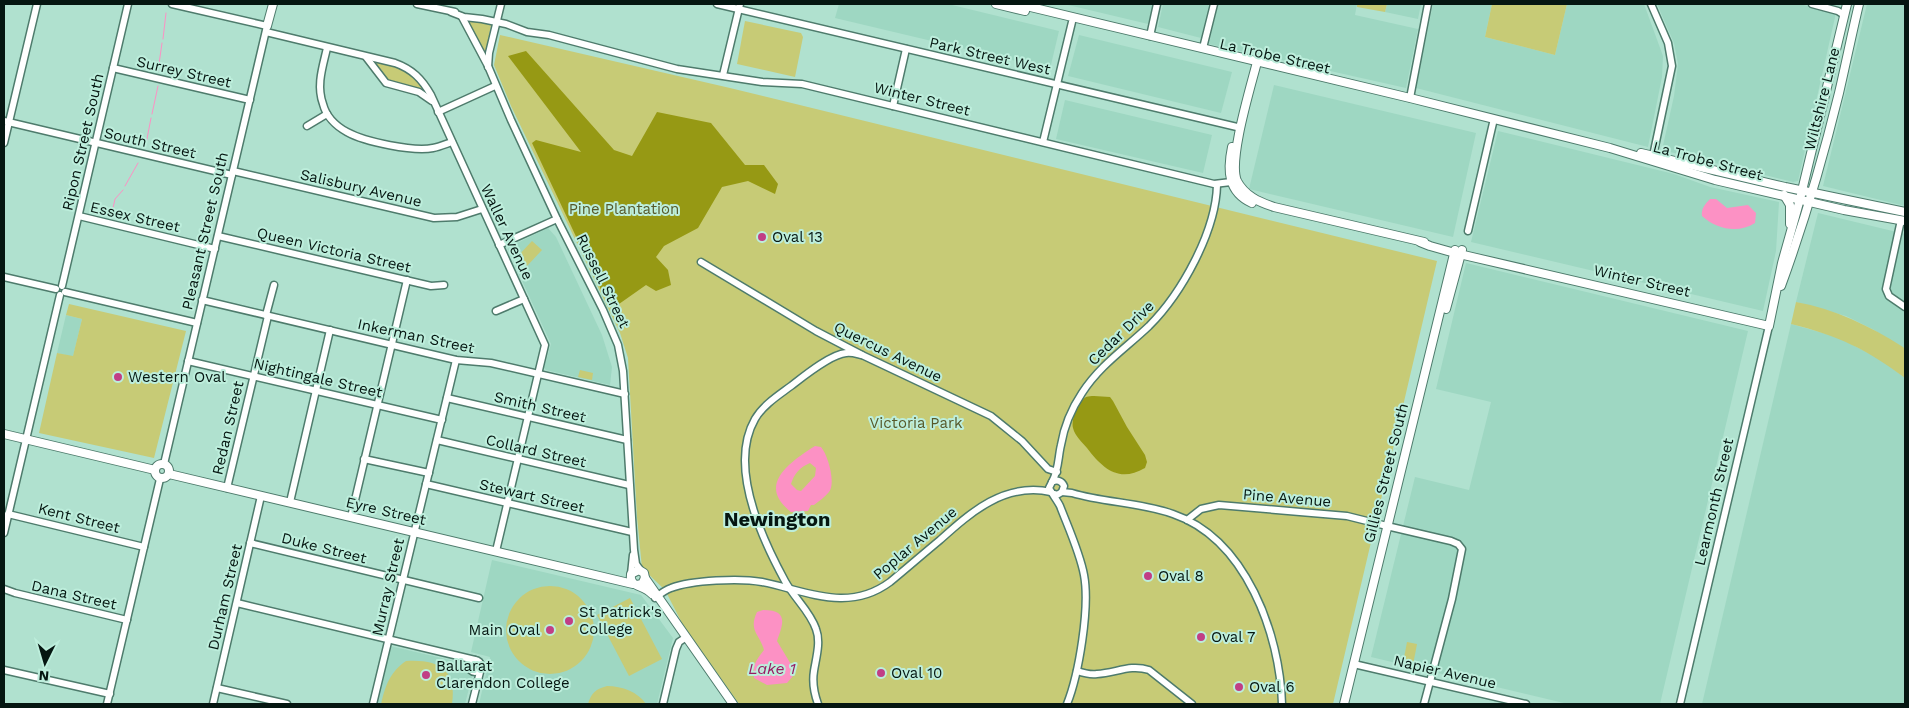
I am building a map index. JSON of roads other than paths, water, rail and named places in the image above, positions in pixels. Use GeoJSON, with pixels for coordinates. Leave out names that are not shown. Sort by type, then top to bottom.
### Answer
{"type":"FeatureCollection","features":[{"type":"Feature","properties":{"kind":"main road","name":"Pleasant Street South"},"geometry":{"type":"LineString","coordinates":[[266,29],[273,4]]}},
{"type":"Feature","properties":{"kind":"main road","name":"La Trobe Street"},"geometry":{"type":"LineString","coordinates":[[996,4],[1149,38],[1610,148],[1704,168],[1731,177],[1812,192],[1903,216]]}},
{"type":"Feature","properties":{"kind":"main road","name":"La Trobe Street"},"geometry":{"type":"LineString","coordinates":[[1018,4],[1072,20]]}},
{"type":"Feature","properties":{"kind":"main road","name":"Wiltshire Lane"},"geometry":{"type":"LineString","coordinates":[[1800,199],[1847,4]]}},
{"type":"Feature","properties":{"kind":"main road","name":"Wiltshire Lane"},"geometry":{"type":"LineString","coordinates":[[1809,201],[1835,108],[1859,4]]}},
{"type":"Feature","properties":{"kind":"main road"},"geometry":{"type":"LineString","coordinates":[[1844,15],[1855,18]]}},
{"type":"Feature","properties":{"kind":"main road"},"geometry":{"type":"LineString","coordinates":[[1234,180],[1229,160],[1254,63]]}},
{"type":"Feature","properties":{"kind":"main road"},"geometry":{"type":"LineString","coordinates":[[1821,112],[1828,116],[1835,108]]}},
{"type":"Feature","properties":{"kind":"main road"},"geometry":{"type":"LineString","coordinates":[[1815,138],[1828,134]]}},
{"type":"Feature","properties":{"kind":"main road","name":"La Trobe Street"},"geometry":{"type":"LineString","coordinates":[[1610,148],[1684,172],[1751,188],[1809,201],[1903,216]]}},
{"type":"Feature","properties":{"kind":"main road"},"geometry":{"type":"LineString","coordinates":[[1653,156],[1654,159],[1675,166],[1684,172]]}},
{"type":"Feature","properties":{"kind":"main road"},"geometry":{"type":"LineString","coordinates":[[1731,177],[1751,188]]}},
{"type":"Feature","properties":{"kind":"main road","name":"Winter Street"},"geometry":{"type":"LineString","coordinates":[[1234,180],[1240,195],[1248,201],[1430,246],[1491,256],[1508,264],[1769,326]]}},
{"type":"Feature","properties":{"kind":"main road"},"geometry":{"type":"LineString","coordinates":[[1784,195],[1790,205],[1789,239]]}},
{"type":"Feature","properties":{"kind":"main road","name":"Learmonth Street"},"geometry":{"type":"LineString","coordinates":[[1774,306],[1780,270],[1800,199]]}},
{"type":"Feature","properties":{"kind":"main road","name":"Learmonth Street"},"geometry":{"type":"LineString","coordinates":[[1769,326],[1809,201]]}},
{"type":"Feature","properties":{"kind":"main road","name":"Gillies Street South"},"geometry":{"type":"LineString","coordinates":[[1424,382],[1456,274],[1458,251]]}},
{"type":"Feature","properties":{"kind":"main road","name":"Gillies Street South"},"geometry":{"type":"LineString","coordinates":[[1348,704],[1400,478],[1458,251]]}},
{"type":"Feature","properties":{"kind":"main road"},"geometry":{"type":"LineString","coordinates":[[4,434],[155,470]]}},
{"type":"Feature","properties":{"kind":"main road"},"geometry":{"type":"LineString","coordinates":[[164,464],[168,468],[169,474],[166,478],[160,479],[155,475],[155,470],[158,465],[164,464]]}},
{"type":"Feature","properties":{"kind":"main road","name":"Eyre Street"},"geometry":{"type":"LineString","coordinates":[[169,474],[635,584]]}},
{"type":"Feature","properties":{"kind":"main road"},"geometry":{"type":"LineString","coordinates":[[656,596],[647,588],[635,584],[630,579],[631,574],[635,570],[641,571],[644,574],[656,596],[681,633],[733,704]]}},
{"type":"Feature","properties":{"kind":"main road","name":"Eyre Street"},"geometry":{"type":"LineString","coordinates":[[596,575],[618,577],[631,574]]}},
{"type":"Feature","properties":{"kind":"main road"},"geometry":{"type":"LineString","coordinates":[[635,584],[642,584],[645,578]]}},
{"type":"Feature","properties":{"kind":"main road","name":"Gillies Street South"},"geometry":{"type":"LineString","coordinates":[[1344,704],[1356,664]]}},
{"type":"Feature","properties":{"kind":"street"},"geometry":{"type":"LineString","coordinates":[[4,143],[6,121],[37,4]]}},
{"type":"Feature","properties":{"kind":"street","name":"Ripon Street South"},"geometry":{"type":"LineString","coordinates":[[4,532],[128,4]]}},
{"type":"Feature","properties":{"kind":"street","name":"Waller Avenue"},"geometry":{"type":"LineString","coordinates":[[172,4],[266,29],[327,48],[395,63],[410,70],[423,82],[544,344],[496,551]]}},
{"type":"Feature","properties":{"kind":"street","name":"Winter Street"},"geometry":{"type":"LineString","coordinates":[[417,4],[497,20],[527,32],[543,34],[677,69],[762,82],[802,84],[1217,185],[1234,180]]}},
{"type":"Feature","properties":{"kind":"street"},"geometry":{"type":"LineString","coordinates":[[488,68],[488,58],[501,4]]}},
{"type":"Feature","properties":{"kind":"street","name":"Park Street West"},"geometry":{"type":"LineString","coordinates":[[717,4],[739,6],[906,49],[1239,127]]}},
{"type":"Feature","properties":{"kind":"street"},"geometry":{"type":"LineString","coordinates":[[1149,38],[1158,4]]}},
{"type":"Feature","properties":{"kind":"street"},"geometry":{"type":"LineString","coordinates":[[1202,51],[1214,4]]}},
{"type":"Feature","properties":{"kind":"street"},"geometry":{"type":"LineString","coordinates":[[1409,100],[1428,4]]}},
{"type":"Feature","properties":{"kind":"street"},"geometry":{"type":"LineString","coordinates":[[1651,4],[1668,43],[1672,66],[1653,156]]}},
{"type":"Feature","properties":{"kind":"street"},"geometry":{"type":"LineString","coordinates":[[1812,4],[1838,11],[1844,15]]}},
{"type":"Feature","properties":{"kind":"street"},"geometry":{"type":"LineString","coordinates":[[723,75],[739,6]]}},
{"type":"Feature","properties":{"kind":"street","name":"Winter Street"},"geometry":{"type":"LineString","coordinates":[[451,12],[462,16],[497,20]]}},
{"type":"Feature","properties":{"kind":"street","name":"Russell Street"},"geometry":{"type":"LineString","coordinates":[[462,16],[616,340],[623,365],[632,532],[636,564],[641,571]]}},
{"type":"Feature","properties":{"kind":"street"},"geometry":{"type":"LineString","coordinates":[[1043,142],[1072,20]]}},
{"type":"Feature","properties":{"kind":"street","name":"Pleasant Street South"},"geometry":{"type":"LineString","coordinates":[[164,464],[266,29]]}},
{"type":"Feature","properties":{"kind":"street"},"geometry":{"type":"LineString","coordinates":[[327,48],[320,91],[322,103],[327,114],[338,126],[356,137],[401,147],[433,148],[452,142]]}},
{"type":"Feature","properties":{"kind":"street"},"geometry":{"type":"LineString","coordinates":[[893,106],[906,49]]}},
{"type":"Feature","properties":{"kind":"street","name":"Waller Avenue"},"geometry":{"type":"LineString","coordinates":[[364,55],[386,83],[419,92],[427,96],[434,104]]}},
{"type":"Feature","properties":{"kind":"street","name":"Surrey Street"},"geometry":{"type":"LineString","coordinates":[[114,68],[250,100]]}},
{"type":"Feature","properties":{"kind":"street"},"geometry":{"type":"LineString","coordinates":[[438,112],[495,86]]}},
{"type":"Feature","properties":{"kind":"street"},"geometry":{"type":"LineString","coordinates":[[307,126],[327,114]]}},
{"type":"Feature","properties":{"kind":"street","name":"South Street"},"geometry":{"type":"LineString","coordinates":[[6,121],[233,173]]}},
{"type":"Feature","properties":{"kind":"street"},"geometry":{"type":"LineString","coordinates":[[1468,231],[1494,121]]}},
{"type":"Feature","properties":{"kind":"street","name":"Salisbury Avenue"},"geometry":{"type":"LineString","coordinates":[[233,173],[431,217],[454,218],[482,209]]}},
{"type":"Feature","properties":{"kind":"street","name":"Cedar Drive"},"geometry":{"type":"LineString","coordinates":[[1060,506],[1057,472],[1065,428],[1070,414],[1088,383],[1105,364],[1159,315],[1188,272],[1214,212],[1217,185]]}},
{"type":"Feature","properties":{"kind":"street","name":"Essex Street"},"geometry":{"type":"LineString","coordinates":[[79,216],[215,249]]}},
{"type":"Feature","properties":{"kind":"street"},"geometry":{"type":"LineString","coordinates":[[1903,216],[1886,289],[1889,296],[1905,307]]}},
{"type":"Feature","properties":{"kind":"street"},"geometry":{"type":"LineString","coordinates":[[499,245],[557,219]]}},
{"type":"Feature","properties":{"kind":"street","name":"Queen Victoria Street"},"geometry":{"type":"LineString","coordinates":[[218,236],[433,286],[444,284]]}},
{"type":"Feature","properties":{"kind":"street","name":"Quercus Avenue"},"geometry":{"type":"LineString","coordinates":[[701,262],[862,355],[990,416],[1022,441],[1048,469],[1057,472]]}},
{"type":"Feature","properties":{"kind":"street"},"geometry":{"type":"LineString","coordinates":[[4,277],[197,323]]}},
{"type":"Feature","properties":{"kind":"street"},"geometry":{"type":"LineString","coordinates":[[351,517],[407,280]]}},
{"type":"Feature","properties":{"kind":"street","name":"Redan Street"},"geometry":{"type":"LineString","coordinates":[[227,488],[274,285]]}},
{"type":"Feature","properties":{"kind":"street"},"geometry":{"type":"LineString","coordinates":[[496,311],[524,299]]}},
{"type":"Feature","properties":{"kind":"street","name":"Inkerman Street"},"geometry":{"type":"LineString","coordinates":[[202,300],[456,360],[489,362],[625,394]]}},
{"type":"Feature","properties":{"kind":"street","name":"Learmonth Street"},"geometry":{"type":"LineString","coordinates":[[1680,704],[1769,326]]}},
{"type":"Feature","properties":{"kind":"street"},"geometry":{"type":"LineString","coordinates":[[290,502],[330,330]]}},
{"type":"Feature","properties":{"kind":"street"},"geometry":{"type":"LineString","coordinates":[[818,704],[813,688],[817,630],[806,611],[790,590],[755,515],[748,491],[746,458],[750,430],[755,418],[771,401],[799,380],[837,356],[846,353],[862,355]]}},
{"type":"Feature","properties":{"kind":"street","name":"Nightingale Street"},"geometry":{"type":"LineString","coordinates":[[188,360],[442,420]]}},
{"type":"Feature","properties":{"kind":"street","name":"Murray Street"},"geometry":{"type":"LineString","coordinates":[[373,704],[456,360]]}},
{"type":"Feature","properties":{"kind":"street","name":"Smith Street"},"geometry":{"type":"LineString","coordinates":[[447,398],[627,440]]}},
{"type":"Feature","properties":{"kind":"street","name":"Collard Street"},"geometry":{"type":"LineString","coordinates":[[437,440],[629,485]]}},
{"type":"Feature","properties":{"kind":"street"},"geometry":{"type":"LineString","coordinates":[[364,458],[429,472]]}},
{"type":"Feature","properties":{"kind":"street"},"geometry":{"type":"LineString","coordinates":[[107,704],[160,479]]}},
{"type":"Feature","properties":{"kind":"street","name":"Stewart Street"},"geometry":{"type":"LineString","coordinates":[[426,484],[632,532]]}},
{"type":"Feature","properties":{"kind":"street"},"geometry":{"type":"LineString","coordinates":[[1052,492],[1049,488],[1058,486],[1072,493],[1153,508],[1188,520],[1209,534],[1227,552],[1262,608],[1275,647],[1280,674],[1282,704]]}},
{"type":"Feature","properties":{"kind":"street","name":"Poplar Avenue"},"geometry":{"type":"LineString","coordinates":[[656,596],[669,588],[678,586],[737,580],[760,582],[813,595],[835,598],[857,597],[874,592],[890,582],[985,503],[1011,493],[1058,486],[1057,495],[1052,492],[1038,490]]}},
{"type":"Feature","properties":{"kind":"street","name":"Cedar Drive"},"geometry":{"type":"LineString","coordinates":[[1052,492],[1060,506],[1084,572],[1086,584],[1084,620],[1077,671],[1068,704]]}},
{"type":"Feature","properties":{"kind":"street","name":"Durham Street"},"geometry":{"type":"LineString","coordinates":[[213,704],[261,496]]}},
{"type":"Feature","properties":{"kind":"street","name":"Pine Avenue"},"geometry":{"type":"LineString","coordinates":[[1188,520],[1205,507],[1219,505],[1347,516],[1451,541],[1460,546],[1462,554],[1430,682]]}},
{"type":"Feature","properties":{"kind":"street","name":"Kent Street"},"geometry":{"type":"LineString","coordinates":[[8,514],[144,547]]}},
{"type":"Feature","properties":{"kind":"street","name":"Duke Street"},"geometry":{"type":"LineString","coordinates":[[250,543],[479,598]]}},
{"type":"Feature","properties":{"kind":"street","name":"Russell Street"},"geometry":{"type":"LineString","coordinates":[[631,574],[634,550]]}},
{"type":"Feature","properties":{"kind":"street","name":"Dana Street"},"geometry":{"type":"LineString","coordinates":[[4,589],[127,620]]}},
{"type":"Feature","properties":{"kind":"street","name":"Dana Street"},"geometry":{"type":"LineString","coordinates":[[4,593],[15,593]]}},
{"type":"Feature","properties":{"kind":"street"},"geometry":{"type":"LineString","coordinates":[[237,603],[480,662],[481,668],[472,704]]}},
{"type":"Feature","properties":{"kind":"street"},"geometry":{"type":"LineString","coordinates":[[676,649],[681,633]]}},
{"type":"Feature","properties":{"kind":"street"},"geometry":{"type":"LineString","coordinates":[[663,704],[681,633]]}},
{"type":"Feature","properties":{"kind":"street"},"geometry":{"type":"LineString","coordinates":[[459,657],[466,660],[476,678],[476,686]]}},
{"type":"Feature","properties":{"kind":"street"},"geometry":{"type":"LineString","coordinates":[[470,668],[471,662],[475,660]]}},
{"type":"Feature","properties":{"kind":"street","name":"Napier Avenue"},"geometry":{"type":"LineString","coordinates":[[1356,664],[1497,701],[1526,704]]}},
{"type":"Feature","properties":{"kind":"street"},"geometry":{"type":"LineString","coordinates":[[1077,671],[1096,674],[1131,667],[1150,670],[1192,704]]}},
{"type":"Feature","properties":{"kind":"street"},"geometry":{"type":"LineString","coordinates":[[470,668],[477,672],[481,668]]}},
{"type":"Feature","properties":{"kind":"street"},"geometry":{"type":"LineString","coordinates":[[4,670],[110,694]]}},
{"type":"Feature","properties":{"kind":"street"},"geometry":{"type":"LineString","coordinates":[[1424,704],[1430,682]]}},
{"type":"Feature","properties":{"kind":"street"},"geometry":{"type":"LineString","coordinates":[[217,688],[287,704]]}},
{"type":"Feature","properties":{"kind":"water"},"geometry":{"type":"Polygon","coordinates":[[[1710,199],[1716,199],[1727,208],[1748,205],[1756,213],[1755,223],[1734,229],[1714,224],[1702,216],[1702,211],[1710,199]]]}},
{"type":"Feature","properties":{"kind":"water"},"geometry":{"type":"Polygon","coordinates":[[[815,446],[821,447],[826,456],[830,469],[831,488],[824,497],[814,505],[811,505],[808,511],[791,512],[781,502],[776,493],[777,483],[780,475],[787,467],[815,446]],[[810,463],[803,467],[796,474],[791,484],[801,491],[815,476],[816,468],[810,463]]]}},
{"type":"Feature","properties":{"kind":"water","name":"Lake 1"},"geometry":{"type":"Polygon","coordinates":[[[763,610],[777,612],[782,619],[777,641],[792,666],[793,676],[787,683],[767,685],[754,678],[754,666],[764,650],[754,624],[757,612],[763,610]]]}},
{"type":"Feature","properties":{"kind":"waterway"},"geometry":{"type":"LineString","coordinates":[[163,39],[166,13]]}},
{"type":"Feature","properties":{"kind":"waterway"},"geometry":{"type":"LineString","coordinates":[[158,71],[162,43]]}},
{"type":"Feature","properties":{"kind":"waterway"},"geometry":{"type":"LineString","coordinates":[[152,114],[158,86]]}},
{"type":"Feature","properties":{"kind":"waterway"},"geometry":{"type":"LineString","coordinates":[[146,144],[151,118]]}},
{"type":"Feature","properties":{"kind":"waterway"},"geometry":{"type":"LineString","coordinates":[[125,186],[138,163]]}},
{"type":"Feature","properties":{"kind":"waterway"},"geometry":{"type":"LineString","coordinates":[[111,217],[115,199],[123,190]]}},
{"type":"Feature","properties":{"kind":"place","name":"Oval 13"},"geometry":{"type":"Point","coordinates":[762,237]}},
{"type":"Feature","properties":{"kind":"place","name":"Western Oval"},"geometry":{"type":"Point","coordinates":[118,377]}},
{"type":"Feature","properties":{"kind":"place","name":"Oval 8"},"geometry":{"type":"Point","coordinates":[1148,576]}},
{"type":"Feature","properties":{"kind":"place","name":"St Patrick's College"},"geometry":{"type":"Point","coordinates":[569,621]}},
{"type":"Feature","properties":{"kind":"place","name":"Main Oval"},"geometry":{"type":"Point","coordinates":[550,630]}},
{"type":"Feature","properties":{"kind":"place","name":"Oval 7"},"geometry":{"type":"Point","coordinates":[1201,637]}},
{"type":"Feature","properties":{"kind":"place","name":"Oval 10"},"geometry":{"type":"Point","coordinates":[881,673]}},
{"type":"Feature","properties":{"kind":"place","name":"Ballarat Clarendon College"},"geometry":{"type":"Point","coordinates":[426,675]}},
{"type":"Feature","properties":{"kind":"place","name":"Oval 6"},"geometry":{"type":"Point","coordinates":[1239,687]}},
{"type":"Feature","properties":{"kind":"district","name":"Newington"},"geometry":{"type":"Point","coordinates":[777,519]}},
{"type":"Feature","properties":{"kind":"park label","name":"Pine Plantation"},"geometry":{"type":"Point","coordinates":[624,209]}},
{"type":"Feature","properties":{"kind":"park label","name":"Victoria Park"},"geometry":{"type":"Point","coordinates":[916,423]}}]}
